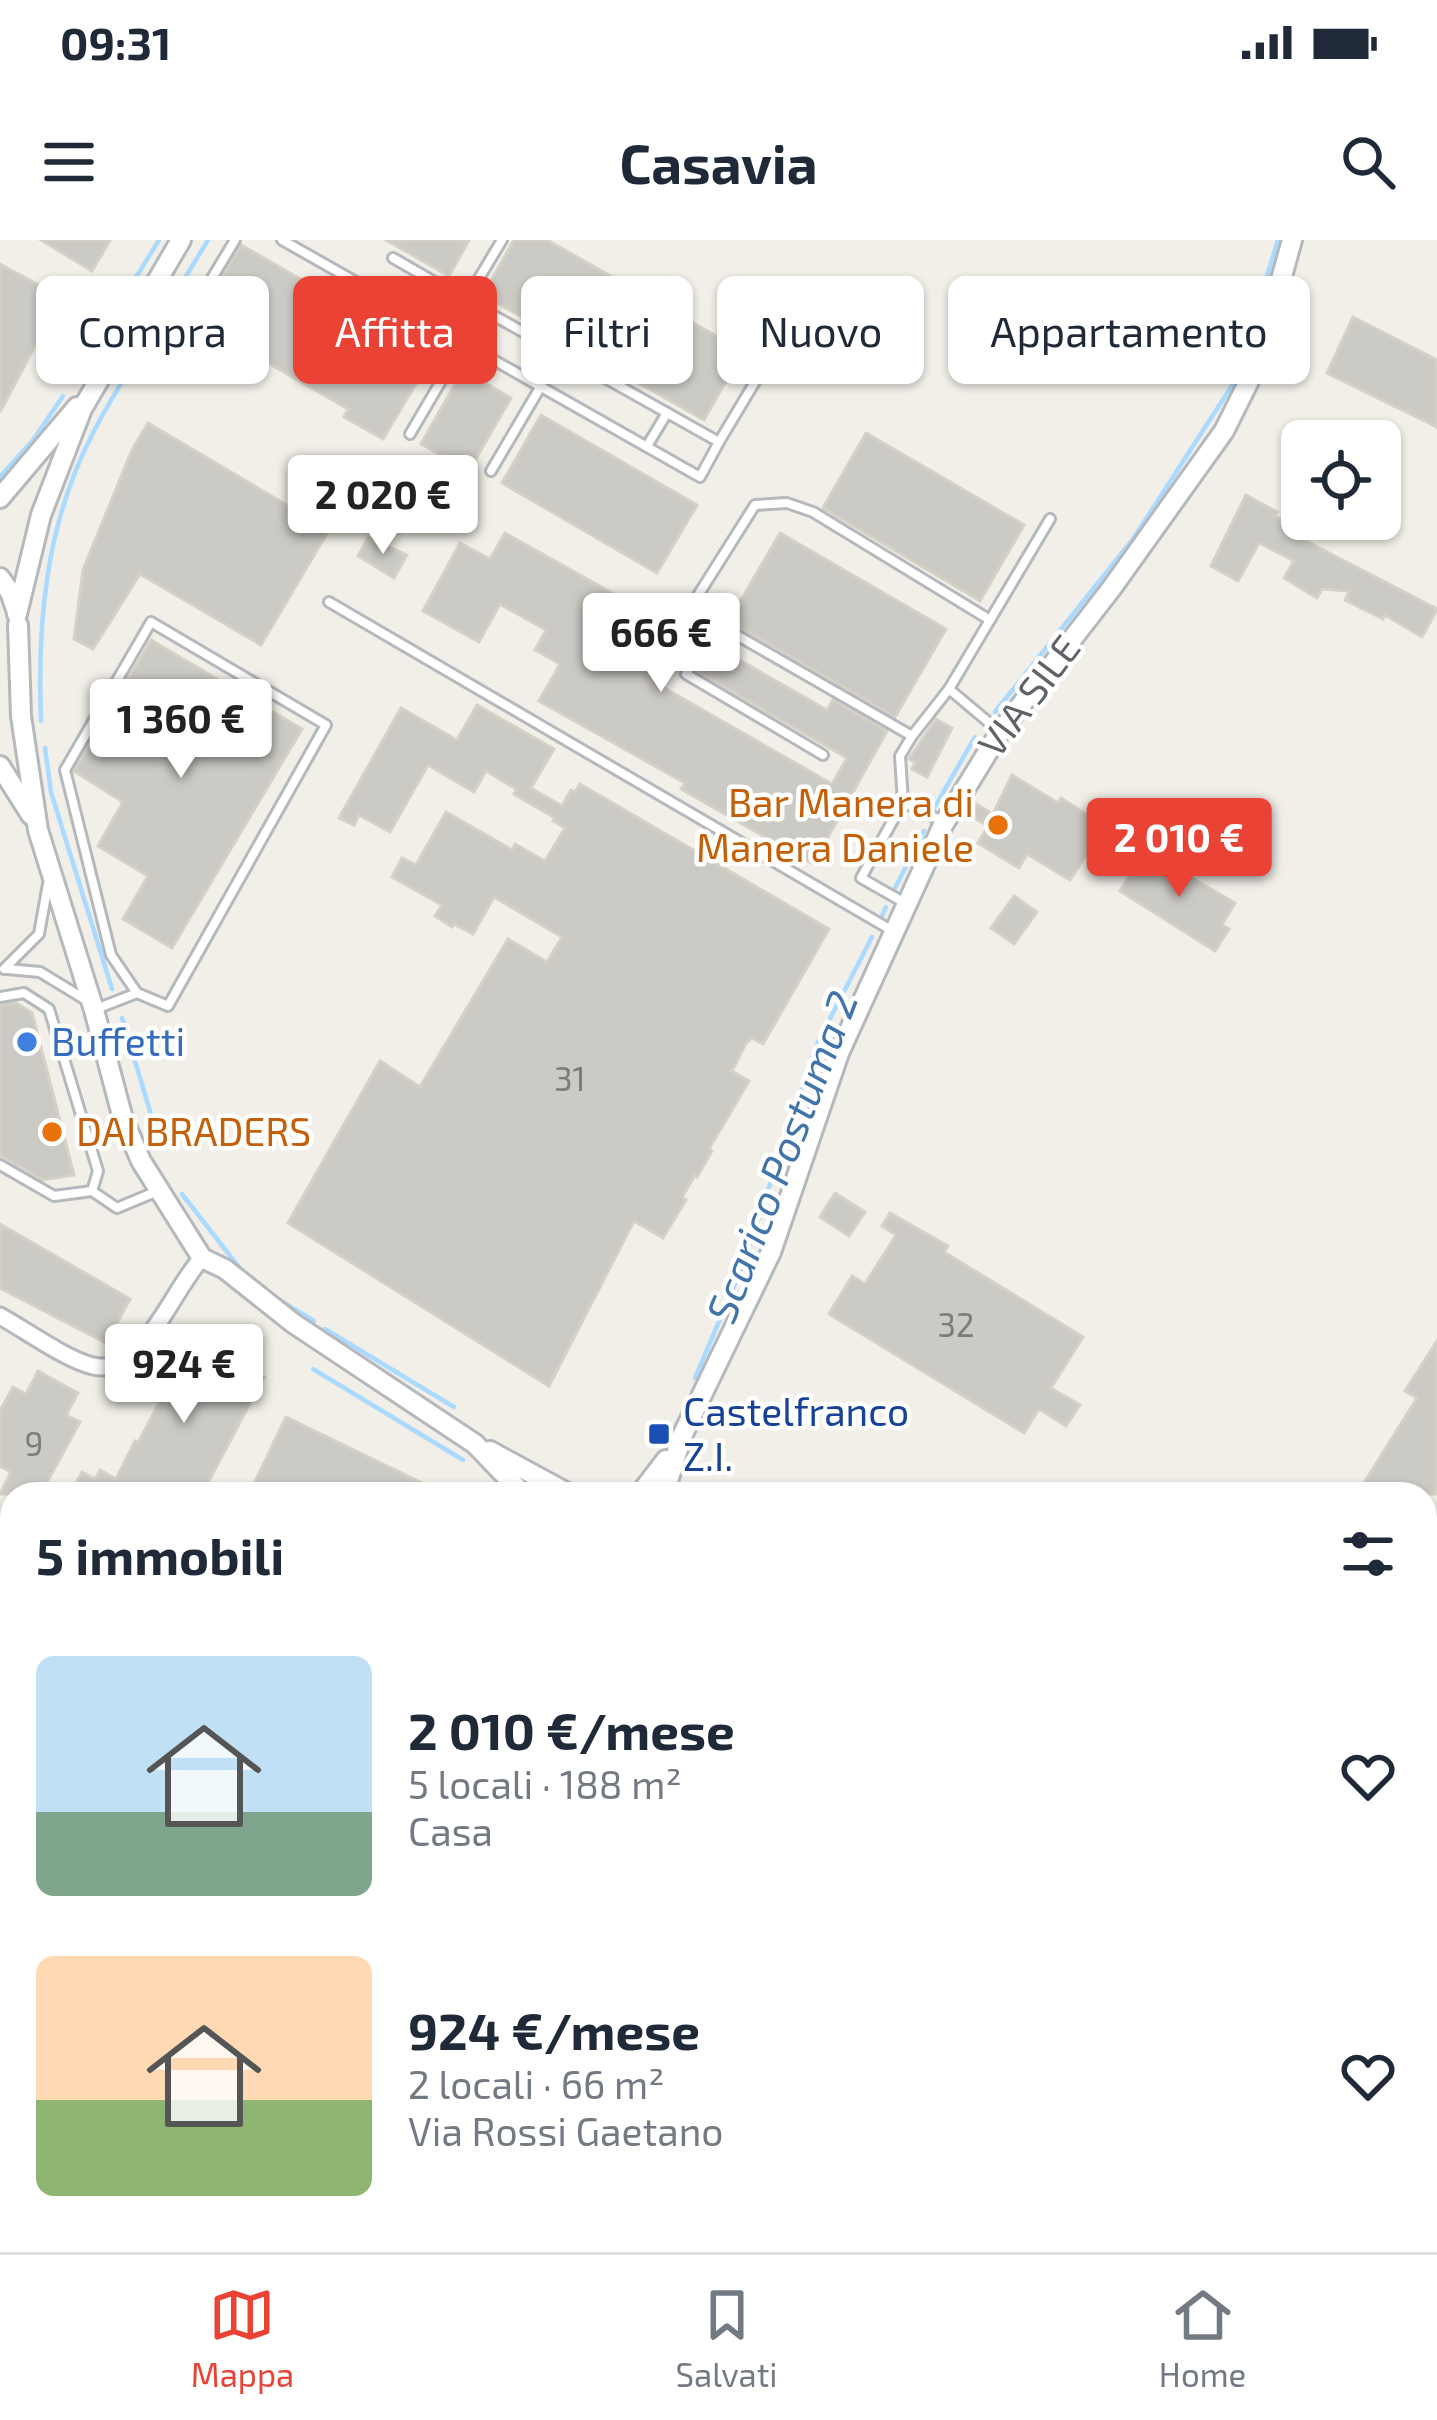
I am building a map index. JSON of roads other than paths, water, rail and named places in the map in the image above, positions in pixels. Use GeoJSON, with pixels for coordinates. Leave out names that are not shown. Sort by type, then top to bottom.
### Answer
{"type":"FeatureCollection","features":[{"type":"Feature","properties":{"kind":"street"},"geometry":{"type":"LineString","coordinates":[[0,498],[94,385],[182,240]]}},
{"type":"Feature","properties":{"kind":"street","name":"VIA SILE"},"geometry":{"type":"LineString","coordinates":[[668,1482],[682,1436],[771,1252],[839,1053],[944,822],[1000,733],[1150,537],[1231,421],[1264,344],[1292,240]]}},
{"type":"Feature","properties":{"kind":"street"},"geometry":{"type":"LineString","coordinates":[[0,666],[12,648],[41,515],[94,385]]}},
{"type":"Feature","properties":{"kind":"street"},"geometry":{"type":"LineString","coordinates":[[0,578],[10,592],[17,620],[21,716],[38,830],[123,1119],[141,1161],[202,1258],[225,1269],[293,1323],[475,1444],[546,1482]]}},
{"type":"Feature","properties":{"kind":"street"},"geometry":{"type":"LineString","coordinates":[[0,766],[38,830]]}},
{"type":"Feature","properties":{"kind":"street"},"geometry":{"type":"LineString","coordinates":[[0,1316],[86,1363],[112,1367],[139,1351],[202,1258]]}},
{"type":"Feature","properties":{"kind":"street","name":"VIA SILE"},"geometry":{"type":"LineString","coordinates":[[649,1482],[682,1436]]}},
{"type":"Feature","properties":{"kind":"street"},"geometry":{"type":"LineString","coordinates":[[475,1444],[511,1482]]}},
{"type":"Feature","properties":{"kind":"lane"},"geometry":{"type":"LineString","coordinates":[[213,276],[235,240]]}},
{"type":"Feature","properties":{"kind":"lane"},"geometry":{"type":"LineString","coordinates":[[282,240],[346,276]]}},
{"type":"Feature","properties":{"kind":"lane"},"geometry":{"type":"LineString","coordinates":[[480,276],[502,240]]}},
{"type":"Feature","properties":{"kind":"lane"},"geometry":{"type":"LineString","coordinates":[[393,258],[424,276]]}},
{"type":"Feature","properties":{"kind":"lane"},"geometry":{"type":"LineString","coordinates":[[497,317],[719,442]]}},
{"type":"Feature","properties":{"kind":"lane"},"geometry":{"type":"LineString","coordinates":[[497,361],[700,477],[754,384]]}},
{"type":"Feature","properties":{"kind":"lane"},"geometry":{"type":"LineString","coordinates":[[410,434],[439,384]]}},
{"type":"Feature","properties":{"kind":"lane"},"geometry":{"type":"LineString","coordinates":[[491,471],[541,386]]}},
{"type":"Feature","properties":{"kind":"lane"},"geometry":{"type":"LineString","coordinates":[[647,446],[667,413]]}},
{"type":"Feature","properties":{"kind":"lane"},"geometry":{"type":"LineString","coordinates":[[912,736],[690,608],[755,506],[787,503],[813,512],[990,620]]}},
{"type":"Feature","properties":{"kind":"lane"},"geometry":{"type":"LineString","coordinates":[[905,903],[861,878],[903,802],[900,756],[949,689],[1050,519]]}},
{"type":"Feature","properties":{"kind":"lane"},"geometry":{"type":"LineString","coordinates":[[329,602],[892,930]]}},
{"type":"Feature","properties":{"kind":"lane"},"geometry":{"type":"LineString","coordinates":[[2,969],[40,972],[93,1007],[137,992],[168,1006],[326,725],[151,622],[65,770],[111,955],[137,992]]}},
{"type":"Feature","properties":{"kind":"lane"},"geometry":{"type":"LineString","coordinates":[[714,622],[686,674],[824,755]]}},
{"type":"Feature","properties":{"kind":"lane"},"geometry":{"type":"LineString","coordinates":[[949,689],[1000,733]]}},
{"type":"Feature","properties":{"kind":"lane"},"geometry":{"type":"LineString","coordinates":[[903,802],[944,822]]}},
{"type":"Feature","properties":{"kind":"lane"},"geometry":{"type":"LineString","coordinates":[[2,969],[39,934],[50,866]]}},
{"type":"Feature","properties":{"kind":"lane"},"geometry":{"type":"LineString","coordinates":[[0,997],[23,993],[49,1009],[98,1171],[92,1191]]}},
{"type":"Feature","properties":{"kind":"lane"},"geometry":{"type":"LineString","coordinates":[[0,1165],[54,1196],[92,1191],[117,1208],[161,1190]]}},
{"type":"Feature","properties":{"kind":"waterway"},"geometry":{"type":"LineString","coordinates":[[137,276],[159,240]]}},
{"type":"Feature","properties":{"kind":"waterway"},"geometry":{"type":"LineString","coordinates":[[186,276],[208,240]]}},
{"type":"Feature","properties":{"kind":"waterway","name":"Scarico Postuma 2"},"geometry":{"type":"LineString","coordinates":[[995,712],[1133,539],[1235,381],[1278,240]]}},
{"type":"Feature","properties":{"kind":"waterway"},"geometry":{"type":"LineString","coordinates":[[41,721],[43,610],[55,538],[77,467],[121,384]]}},
{"type":"Feature","properties":{"kind":"waterway"},"geometry":{"type":"LineString","coordinates":[[0,477],[63,396]]}},
{"type":"Feature","properties":{"kind":"waterway","name":"Scarico Postuma 2"},"geometry":{"type":"LineString","coordinates":[[933,810],[975,737]]}},
{"type":"Feature","properties":{"kind":"waterway"},"geometry":{"type":"LineString","coordinates":[[45,748],[51,792],[112,989]]}},
{"type":"Feature","properties":{"kind":"waterway","name":"Scarico Postuma 2"},"geometry":{"type":"LineString","coordinates":[[894,890],[924,831]]}},
{"type":"Feature","properties":{"kind":"waterway","name":"Scarico Postuma 2"},"geometry":{"type":"LineString","coordinates":[[882,916],[886,907]]}},
{"type":"Feature","properties":{"kind":"waterway","name":"Scarico Postuma 2"},"geometry":{"type":"LineString","coordinates":[[695,1378],[743,1265],[817,1044],[872,937]]}},
{"type":"Feature","properties":{"kind":"waterway"},"geometry":{"type":"LineString","coordinates":[[122,1018],[153,1121]]}},
{"type":"Feature","properties":{"kind":"waterway"},"geometry":{"type":"LineString","coordinates":[[182,1194],[241,1270]]}},
{"type":"Feature","properties":{"kind":"waterway"},"geometry":{"type":"LineString","coordinates":[[268,1293],[314,1321]]}},
{"type":"Feature","properties":{"kind":"waterway"},"geometry":{"type":"LineString","coordinates":[[325,1329],[454,1407]]}},
{"type":"Feature","properties":{"kind":"waterway","name":"Scarico Postuma 2"},"geometry":{"type":"LineString","coordinates":[[313,1369],[463,1460]]}},
{"type":"Feature","properties":{"kind":"place","name":"Bar Manera di Manera Daniele"},"geometry":{"type":"Point","coordinates":[998,825]}},
{"type":"Feature","properties":{"kind":"place","name":"Buffetti"},"geometry":{"type":"Point","coordinates":[27,1042]}},
{"type":"Feature","properties":{"kind":"place","name":"DAI BRADERS"},"geometry":{"type":"Point","coordinates":[52,1132]}},
{"type":"Feature","properties":{"kind":"place","name":"Castelfranco Z.I."},"geometry":{"type":"Point","coordinates":[659,1434]}}]}
